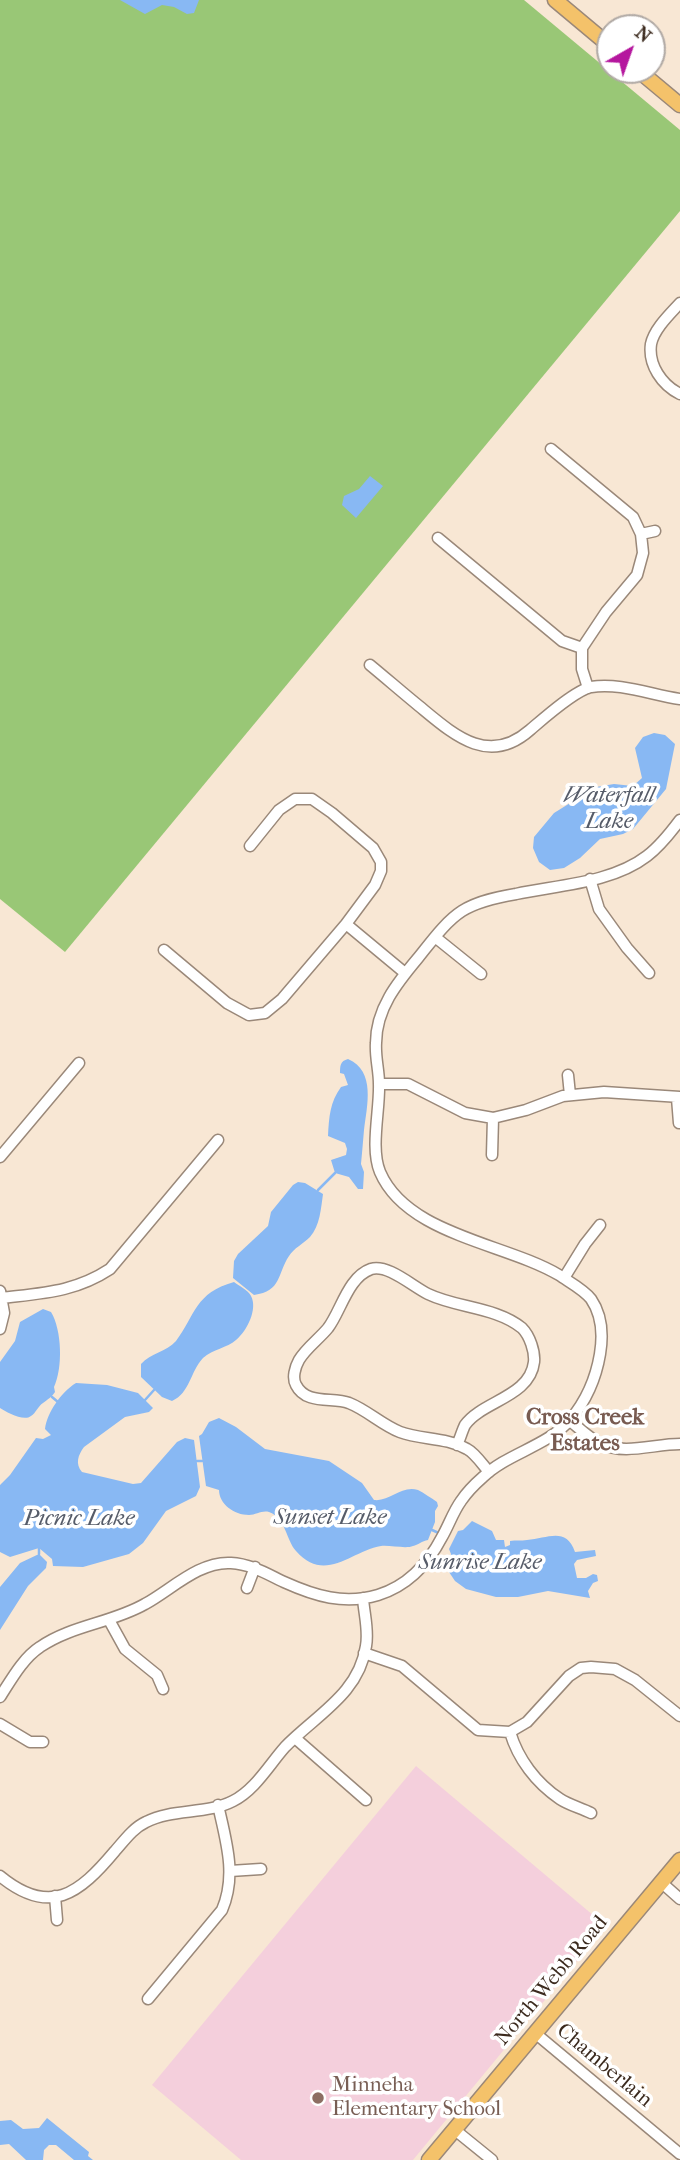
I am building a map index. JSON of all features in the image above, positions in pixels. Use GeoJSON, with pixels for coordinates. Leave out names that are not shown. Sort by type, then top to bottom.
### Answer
{"type":"FeatureCollection","features":[{"type":"Feature","properties":{"kind":"main road"},"geometry":{"type":"LineString","coordinates":[[555,0],[596,34]]}},
{"type":"Feature","properties":{"kind":"main road"},"geometry":{"type":"LineString","coordinates":[[655,84],[680,105]]}},
{"type":"Feature","properties":{"kind":"main road","name":"North Webb Road"},"geometry":{"type":"LineString","coordinates":[[429,2160],[680,1860]]}},
{"type":"Feature","properties":{"kind":"street"},"geometry":{"type":"LineString","coordinates":[[680,303],[666,318],[651,343],[652,364],[658,375],[680,394]]}},
{"type":"Feature","properties":{"kind":"street"},"geometry":{"type":"LineString","coordinates":[[551,449],[633,517],[641,534],[643,553],[637,575],[582,648],[582,668],[588,688]]}},
{"type":"Feature","properties":{"kind":"street"},"geometry":{"type":"LineString","coordinates":[[641,534],[655,531]]}},
{"type":"Feature","properties":{"kind":"street"},"geometry":{"type":"LineString","coordinates":[[439,538],[562,642],[582,648]]}},
{"type":"Feature","properties":{"kind":"street"},"geometry":{"type":"LineString","coordinates":[[370,665],[453,734],[472,744],[494,748],[525,735],[555,708],[588,688],[622,688],[680,699]]}},
{"type":"Feature","properties":{"kind":"street"},"geometry":{"type":"LineString","coordinates":[[494,748],[496,760]]}},
{"type":"Feature","properties":{"kind":"street"},"geometry":{"type":"LineString","coordinates":[[164,950],[227,1003],[249,1015],[265,1013],[282,999],[346,924],[376,886],[381,871],[381,862],[373,848],[312,799],[295,799],[279,810],[250,846]]}},
{"type":"Feature","properties":{"kind":"street"},"geometry":{"type":"LineString","coordinates":[[0,1697],[36,1649],[64,1633],[109,1620],[144,1605],[204,1568],[227,1562],[255,1567],[323,1597],[354,1600],[381,1594],[399,1586],[431,1556],[453,1513],[468,1491],[489,1472],[545,1441],[569,1420],[583,1403],[592,1383],[602,1339],[600,1319],[590,1298],[564,1278],[520,1256],[445,1230],[416,1213],[395,1194],[380,1174],[376,1158],[379,1084],[376,1042],[380,1017],[392,991],[405,973],[435,937],[462,911],[492,899],[616,873],[648,856],[680,820]]}},
{"type":"Feature","properties":{"kind":"street"},"geometry":{"type":"LineString","coordinates":[[590,879],[599,909],[649,973]]}},
{"type":"Feature","properties":{"kind":"street"},"geometry":{"type":"LineString","coordinates":[[346,924],[405,973]]}},
{"type":"Feature","properties":{"kind":"street"},"geometry":{"type":"LineString","coordinates":[[435,937],[481,974]]}},
{"type":"Feature","properties":{"kind":"street"},"geometry":{"type":"LineString","coordinates":[[0,1157],[79,1063]]}},
{"type":"Feature","properties":{"kind":"street"},"geometry":{"type":"LineString","coordinates":[[568,1076],[570,1095]]}},
{"type":"Feature","properties":{"kind":"street"},"geometry":{"type":"LineString","coordinates":[[379,1084],[408,1084],[465,1113],[493,1118],[570,1095],[604,1092],[678,1098],[679,1123]]}},
{"type":"Feature","properties":{"kind":"street"},"geometry":{"type":"LineString","coordinates":[[492,1154],[493,1118]]}},
{"type":"Feature","properties":{"kind":"street"},"geometry":{"type":"LineString","coordinates":[[0,1329],[4,1313],[1,1294],[67,1290],[110,1269],[218,1140]]}},
{"type":"Feature","properties":{"kind":"street"},"geometry":{"type":"LineString","coordinates":[[564,1278],[600,1225]]}},
{"type":"Feature","properties":{"kind":"street"},"geometry":{"type":"LineString","coordinates":[[457,1445],[465,1425],[528,1378],[534,1364],[533,1348],[524,1330],[501,1316],[430,1295],[384,1269],[372,1269],[361,1275],[352,1285],[329,1327],[299,1361],[294,1376],[295,1385],[304,1395],[347,1402],[400,1432],[469,1450],[489,1472]]}},
{"type":"Feature","properties":{"kind":"street"},"geometry":{"type":"LineString","coordinates":[[569,1420],[600,1444],[622,1450],[659,1444],[680,1444]]}},
{"type":"Feature","properties":{"kind":"street"},"geometry":{"type":"LineString","coordinates":[[247,1588],[255,1567]]}},
{"type":"Feature","properties":{"kind":"street"},"geometry":{"type":"LineString","coordinates":[[0,1875],[13,1886],[39,1898],[71,1893],[86,1884],[143,1823],[162,1815],[234,1801],[258,1780],[295,1738],[339,1701],[358,1672],[366,1646],[363,1598]]}},
{"type":"Feature","properties":{"kind":"street"},"geometry":{"type":"LineString","coordinates":[[109,1620],[125,1649],[157,1675],[163,1689]]}},
{"type":"Feature","properties":{"kind":"street"},"geometry":{"type":"LineString","coordinates":[[364,1653],[402,1666],[478,1730],[510,1732],[527,1722],[569,1676],[581,1668],[591,1667],[615,1669],[635,1680],[680,1716]]}},
{"type":"Feature","properties":{"kind":"street"},"geometry":{"type":"LineString","coordinates":[[0,1724],[30,1742],[43,1742]]}},
{"type":"Feature","properties":{"kind":"street"},"geometry":{"type":"LineString","coordinates":[[510,1732],[515,1748],[528,1769],[560,1799],[591,1813]]}},
{"type":"Feature","properties":{"kind":"street"},"geometry":{"type":"LineString","coordinates":[[295,1738],[366,1800]]}},
{"type":"Feature","properties":{"kind":"street"},"geometry":{"type":"LineString","coordinates":[[148,1998],[222,1910],[229,1895],[229,1855],[218,1805]]}},
{"type":"Feature","properties":{"kind":"street"},"geometry":{"type":"LineString","coordinates":[[230,1871],[261,1868]]}},
{"type":"Feature","properties":{"kind":"street"},"geometry":{"type":"LineString","coordinates":[[662,1882],[680,1899]]}},
{"type":"Feature","properties":{"kind":"street"},"geometry":{"type":"LineString","coordinates":[[55,1896],[57,1920]]}},
{"type":"Feature","properties":{"kind":"street","name":"Chamberlain"},"geometry":{"type":"LineString","coordinates":[[535,2034],[680,2154]]}},
{"type":"Feature","properties":{"kind":"street"},"geometry":{"type":"LineString","coordinates":[[455,2130],[492,2160]]}},
{"type":"Feature","properties":{"kind":"shaded area"},"geometry":{"type":"Polygon","coordinates":[[[416,1766],[606,1926],[413,2160],[241,2160],[152,2085],[416,1766]]]}},
{"type":"Feature","properties":{"kind":"green space"},"geometry":{"type":"Polygon","coordinates":[[[0,0],[524,0],[596,60],[596,84],[625,84],[680,130],[680,211],[65,952],[0,899],[0,0]]]}},
{"type":"Feature","properties":{"kind":"water"},"geometry":{"type":"Polygon","coordinates":[[[120,0],[199,0],[194,13],[187,14],[174,7],[162,5],[145,14],[120,0]]]}},
{"type":"Feature","properties":{"kind":"water"},"geometry":{"type":"Polygon","coordinates":[[[370,476],[383,486],[356,518],[342,505],[344,496],[359,489],[370,476]]]}},
{"type":"Feature","properties":{"kind":"water","name":"Waterfall Lake"},"geometry":{"type":"Polygon","coordinates":[[[654,733],[665,735],[675,744],[666,789],[633,829],[600,839],[580,858],[564,868],[550,870],[539,862],[533,848],[534,837],[554,813],[596,787],[614,784],[633,786],[642,778],[635,748],[643,737],[654,733]]]}},
{"type":"Feature","properties":{"kind":"water"},"geometry":{"type":"Polygon","coordinates":[[[348,1059],[363,1072],[368,1090],[361,1164],[364,1172],[363,1189],[358,1189],[349,1177],[335,1173],[331,1160],[346,1155],[347,1149],[345,1143],[328,1136],[334,1098],[341,1087],[348,1085],[344,1074],[340,1073],[341,1064],[348,1059]]]}},
{"type":"Feature","properties":{"kind":"water"},"geometry":{"type":"Polygon","coordinates":[[[298,1182],[305,1183],[323,1194],[316,1228],[289,1256],[274,1286],[254,1295],[233,1278],[234,1261],[268,1226],[271,1212],[298,1182]]]}},
{"type":"Feature","properties":{"kind":"water"},"geometry":{"type":"Polygon","coordinates":[[[234,1282],[248,1292],[253,1301],[252,1313],[244,1331],[232,1343],[203,1358],[183,1393],[172,1401],[162,1397],[141,1377],[141,1364],[176,1341],[204,1298],[234,1282]]]}},
{"type":"Feature","properties":{"kind":"water"},"geometry":{"type":"Polygon","coordinates":[[[43,1309],[51,1312],[59,1339],[60,1360],[55,1392],[31,1416],[20,1417],[0,1408],[0,1362],[15,1341],[20,1322],[43,1309]]]}},
{"type":"Feature","properties":{"kind":"water","name":"Picnic Lake"},"geometry":{"type":"Polygon","coordinates":[[[76,1383],[107,1385],[138,1393],[153,1408],[149,1412],[125,1417],[84,1447],[78,1460],[82,1472],[133,1484],[141,1483],[177,1442],[185,1438],[194,1440],[200,1487],[196,1496],[166,1511],[143,1543],[129,1554],[83,1567],[53,1566],[52,1559],[39,1548],[10,1557],[0,1552],[0,1485],[36,1438],[43,1439],[51,1435],[45,1429],[49,1416],[60,1397],[76,1383]]]}},
{"type":"Feature","properties":{"kind":"water","name":"Sunset Lake"},"geometry":{"type":"Polygon","coordinates":[[[219,1418],[265,1449],[329,1461],[362,1483],[374,1500],[385,1499],[406,1490],[418,1490],[437,1502],[438,1506],[428,1540],[410,1547],[381,1546],[328,1565],[317,1565],[307,1560],[296,1551],[275,1515],[269,1512],[249,1515],[238,1513],[228,1508],[219,1490],[206,1486],[199,1436],[209,1422],[219,1418]]]}},
{"type":"Feature","properties":{"kind":"water","name":"Sunrise Lake"},"geometry":{"type":"Polygon","coordinates":[[[472,1521],[492,1531],[496,1540],[504,1540],[505,1547],[510,1545],[510,1541],[555,1536],[567,1539],[575,1552],[595,1550],[596,1556],[577,1560],[574,1564],[577,1578],[597,1575],[598,1581],[593,1583],[588,1591],[590,1598],[548,1591],[518,1597],[496,1597],[466,1589],[455,1581],[449,1572],[449,1549],[458,1531],[472,1521]]]}},
{"type":"Feature","properties":{"kind":"water"},"geometry":{"type":"Polygon","coordinates":[[[39,1554],[47,1562],[46,1568],[28,1586],[0,1630],[0,1587],[20,1563],[39,1554]]]}},
{"type":"Feature","properties":{"kind":"water"},"geometry":{"type":"Polygon","coordinates":[[[47,2118],[89,2152],[88,2156],[93,2160],[74,2160],[56,2145],[49,2145],[44,2150],[43,2160],[26,2160],[9,2144],[0,2145],[0,2121],[11,2120],[23,2129],[39,2128],[47,2118]]]}},
{"type":"Feature","properties":{"kind":"waterway"},"geometry":{"type":"LineString","coordinates":[[318,1190],[335,1173]]}},
{"type":"Feature","properties":{"kind":"waterway"},"geometry":{"type":"LineString","coordinates":[[145,1400],[154,1390]]}},
{"type":"Feature","properties":{"kind":"waterway"},"geometry":{"type":"LineString","coordinates":[[52,1397],[58,1402]]}},
{"type":"Feature","properties":{"kind":"waterway"},"geometry":{"type":"LineString","coordinates":[[197,1461],[202,1461]]}},
{"type":"Feature","properties":{"kind":"waterway"},"geometry":{"type":"LineString","coordinates":[[432,1530],[441,1534]]}},
{"type":"Feature","properties":{"kind":"waterway"},"geometry":{"type":"LineString","coordinates":[[39,1548],[39,1554]]}},
{"type":"Feature","properties":{"kind":"place","name":"Minneha Elementary School"},"geometry":{"type":"Point","coordinates":[318,2098]}},
{"type":"Feature","properties":{"kind":"district","name":"Cross Creek Estates"},"geometry":{"type":"Point","coordinates":[585,1431]}}]}
